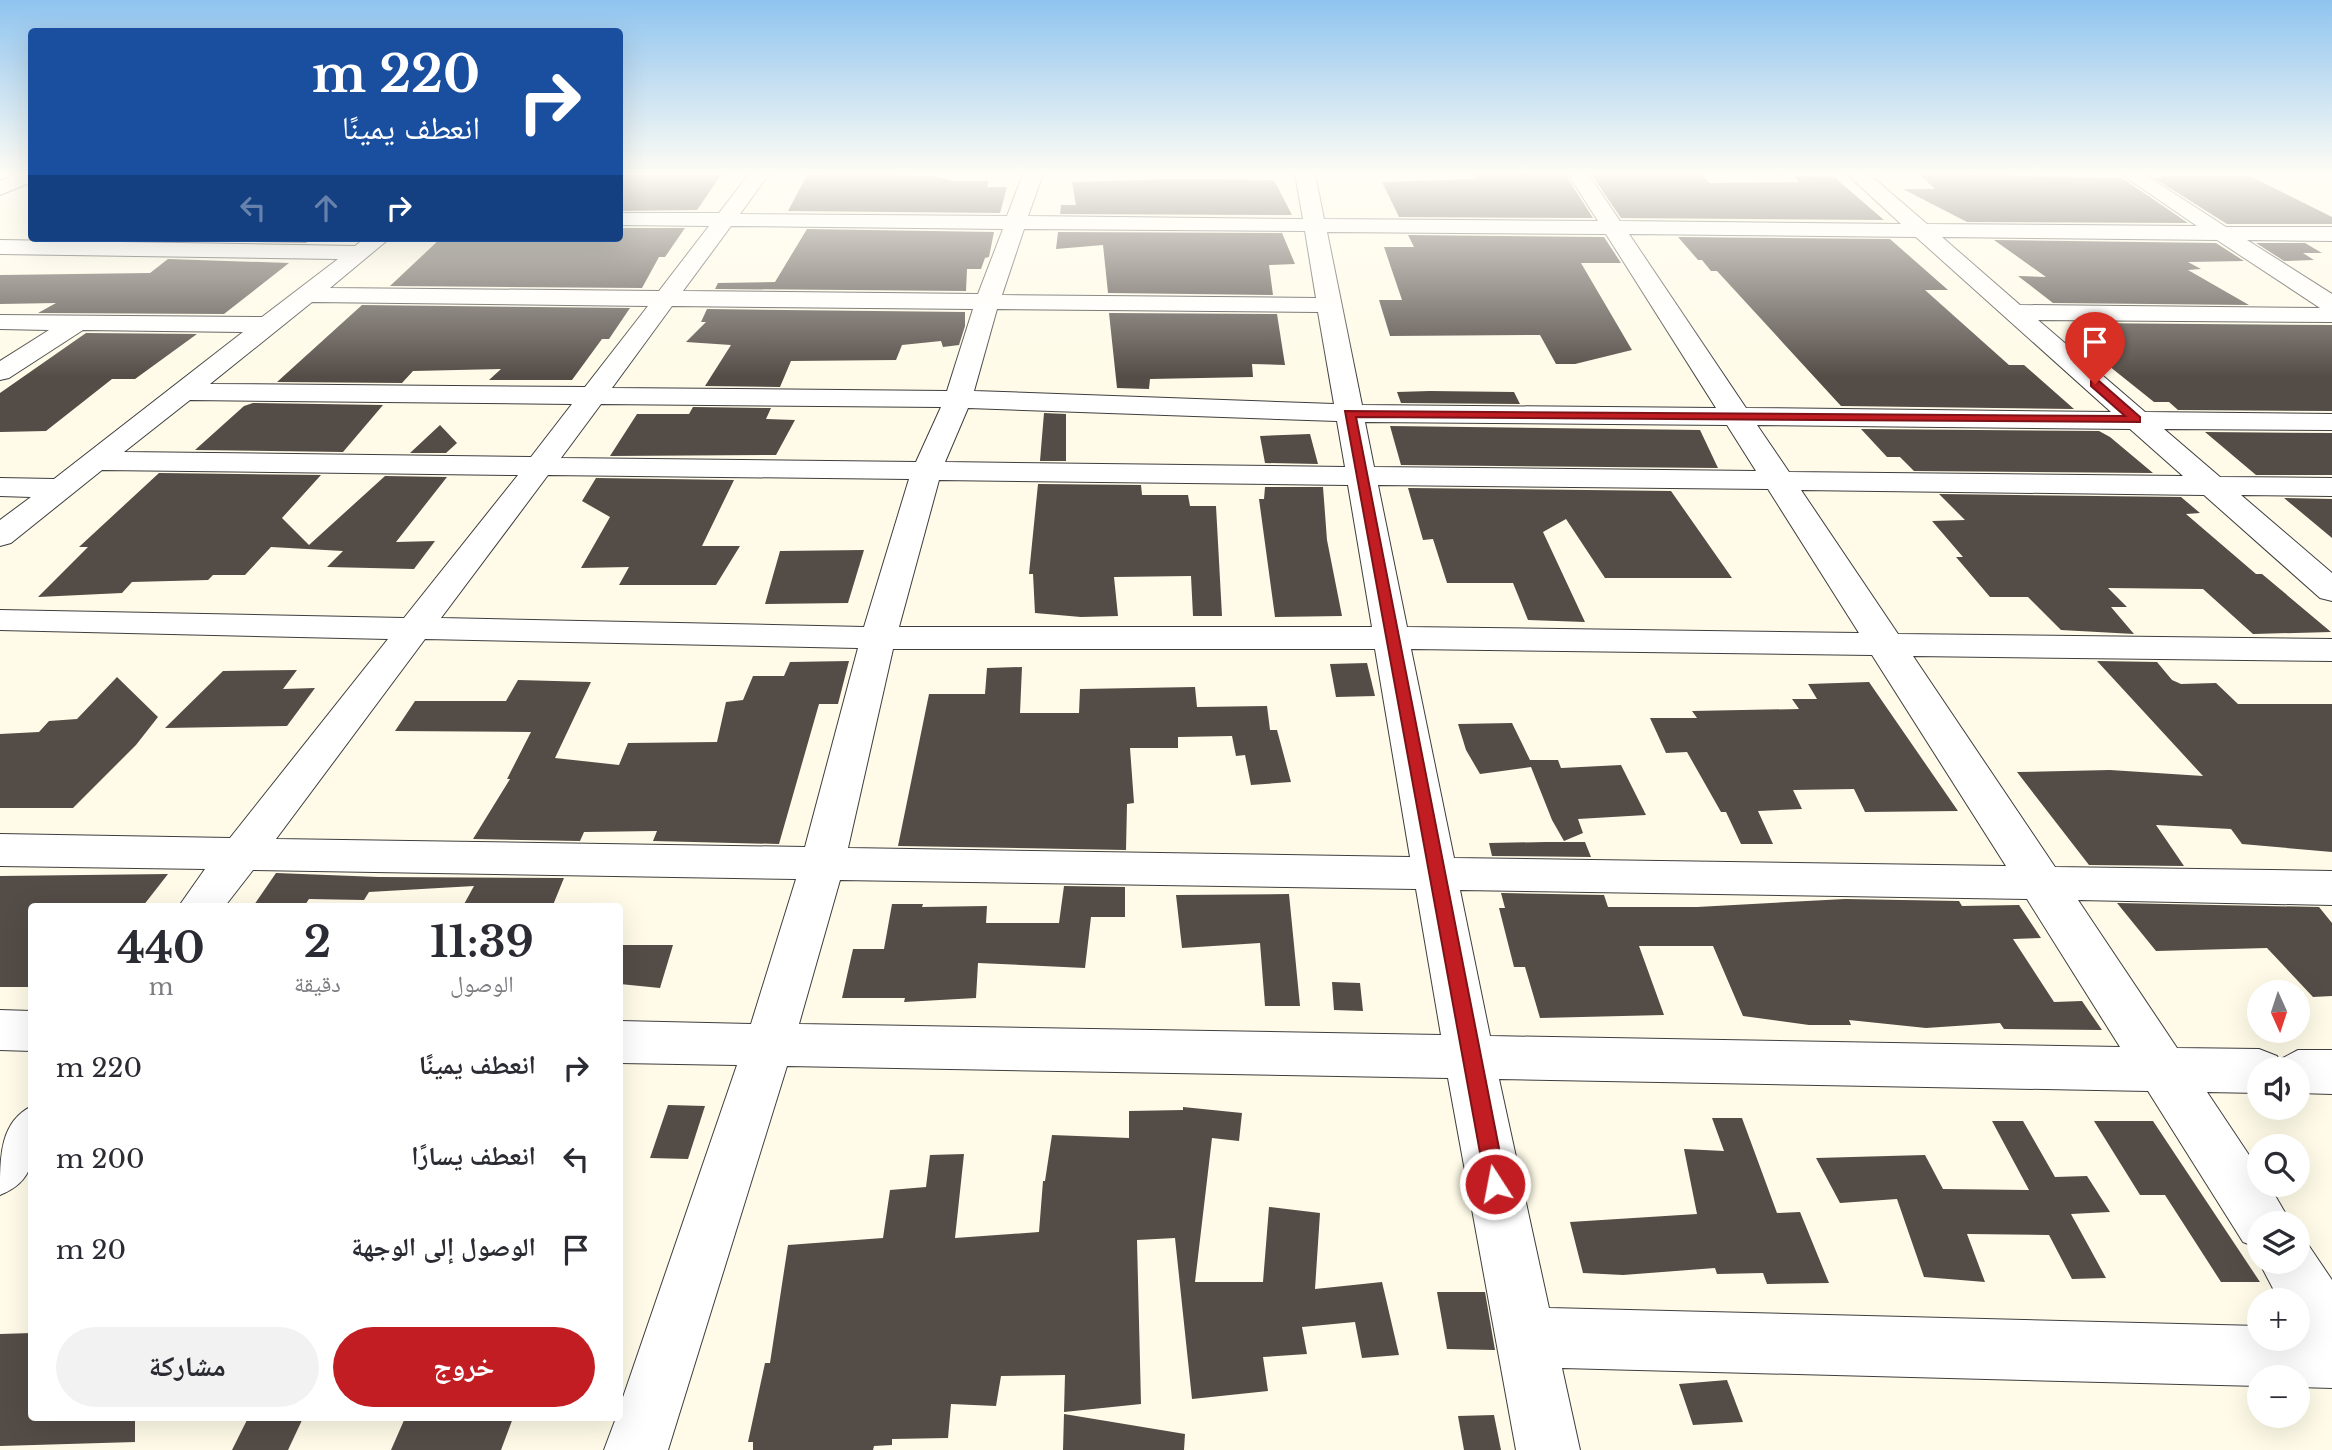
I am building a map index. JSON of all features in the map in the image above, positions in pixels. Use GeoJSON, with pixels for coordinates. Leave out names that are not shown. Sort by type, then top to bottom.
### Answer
{"type":"FeatureCollection","features":[{"type":"Feature","properties":{"kind":"street"},"geometry":{"type":"LineString","coordinates":[[203,903],[414,626],[540,466],[706,242]]}},
{"type":"Feature","properties":{"kind":"street"},"geometry":{"type":"LineString","coordinates":[[636,1450],[769,1045],[822,865],[878,638],[927,470],[958,399],[1008,242]]}},
{"type":"Feature","properties":{"kind":"street"},"geometry":{"type":"LineString","coordinates":[[1317,242],[1469,1056],[1548,1450]]}},
{"type":"Feature","properties":{"kind":"street"},"geometry":{"type":"LineString","coordinates":[[1624,242],[2255,1211]]}},
{"type":"Feature","properties":{"kind":"street"},"geometry":{"type":"LineString","coordinates":[[1933,242],[2332,591]]}},
{"type":"Feature","properties":{"kind":"street"},"geometry":{"type":"LineString","coordinates":[[2233,242],[2332,305]]}},
{"type":"Feature","properties":{"kind":"street"},"geometry":{"type":"LineString","coordinates":[[0,247],[370,245]]}},
{"type":"Feature","properties":{"kind":"street"},"geometry":{"type":"LineString","coordinates":[[0,536],[370,245]]}},
{"type":"Feature","properties":{"kind":"street"},"geometry":{"type":"LineString","coordinates":[[307,295],[1329,305]]}},
{"type":"Feature","properties":{"kind":"street"},"geometry":{"type":"LineString","coordinates":[[2013,312],[2332,315]]}},
{"type":"Feature","properties":{"kind":"street"},"geometry":{"type":"LineString","coordinates":[[0,322],[269,325]]}},
{"type":"Feature","properties":{"kind":"street"},"geometry":{"type":"LineString","coordinates":[[0,372],[76,323]]}},
{"type":"Feature","properties":{"kind":"street"},"geometry":{"type":"LineString","coordinates":[[181,392],[958,399],[1349,413],[2332,422]]}},
{"type":"Feature","properties":{"kind":"street"},"geometry":{"type":"LineString","coordinates":[[96,461],[2332,487]]}},
{"type":"Feature","properties":{"kind":"street"},"geometry":{"type":"LineString","coordinates":[[0,486],[62,488]]}},
{"type":"Feature","properties":{"kind":"street"},"geometry":{"type":"LineString","coordinates":[[0,620],[414,626],[878,638],[1392,638],[2332,650]]}},
{"type":"Feature","properties":{"kind":"street"},"geometry":{"type":"LineString","coordinates":[[0,850],[2332,888]]}},
{"type":"Feature","properties":{"kind":"street"},"geometry":{"type":"LineString","coordinates":[[0,1030],[28,1031]]}},
{"type":"Feature","properties":{"kind":"street"},"geometry":{"type":"LineString","coordinates":[[623,1042],[2247,1071]]}},
{"type":"Feature","properties":{"kind":"street"},"geometry":{"type":"LineString","coordinates":[[2310,1072],[2332,1072]]}},
{"type":"Feature","properties":{"kind":"street"},"geometry":{"type":"LineString","coordinates":[[0,1170],[28,1134]]}},
{"type":"Feature","properties":{"kind":"street"},"geometry":{"type":"LineString","coordinates":[[2295,1274],[2332,1332]]}},
{"type":"Feature","properties":{"kind":"street"},"geometry":{"type":"LineString","coordinates":[[1525,1337],[2332,1358]]}},
{"type":"Feature","properties":{"kind":"building"},"geometry":{"type":"Polygon","coordinates":[[[437,242],[676,242],[665,257],[659,257],[642,288],[390,286],[437,242]]]}},
{"type":"Feature","properties":{"kind":"building"},"geometry":{"type":"Polygon","coordinates":[[[799,242],[992,242],[989,257],[985,258],[981,269],[967,269],[966,291],[715,289],[718,283],[775,282],[799,242]]]}},
{"type":"Feature","properties":{"kind":"building"},"geometry":{"type":"Polygon","coordinates":[[[1057,242],[1286,242],[1295,264],[1269,265],[1273,295],[1108,293],[1103,245],[1056,249],[1057,242]]]}},
{"type":"Feature","properties":{"kind":"building"},"geometry":{"type":"Polygon","coordinates":[[[1411,242],[1607,242],[1621,263],[1581,263],[1632,350],[1575,364],[1556,364],[1540,335],[1390,336],[1379,300],[1402,300],[1384,247],[1414,247],[1411,242]]]}},
{"type":"Feature","properties":{"kind":"building"},"geometry":{"type":"Polygon","coordinates":[[[1682,242],[1893,242],[1948,290],[1925,290],[2009,365],[2024,365],[2074,409],[1841,406],[1717,271],[1711,271],[1702,260],[1698,260],[1682,242]]]}},
{"type":"Feature","properties":{"kind":"building"},"geometry":{"type":"Polygon","coordinates":[[[1996,242],[2216,243],[2244,261],[2188,262],[2201,269],[2188,270],[2249,305],[2053,303],[2018,276],[2046,277],[1996,242]]]}},
{"type":"Feature","properties":{"kind":"building"},"geometry":{"type":"Polygon","coordinates":[[[2256,243],[2305,243],[2322,253],[2303,253],[2314,260],[2284,261],[2256,243]]]}},
{"type":"Feature","properties":{"kind":"building"},"geometry":{"type":"Polygon","coordinates":[[[168,259],[289,263],[224,314],[38,313],[56,303],[0,304],[0,275],[150,273],[168,259]]]}},
{"type":"Feature","properties":{"kind":"building"},"geometry":{"type":"Polygon","coordinates":[[[362,305],[630,308],[609,339],[602,339],[572,380],[489,380],[501,369],[413,371],[402,383],[277,382],[362,305]]]}},
{"type":"Feature","properties":{"kind":"building"},"geometry":{"type":"Polygon","coordinates":[[[707,309],[965,312],[965,326],[959,345],[943,347],[941,341],[902,345],[896,360],[791,361],[780,387],[705,386],[731,345],[686,342],[706,322],[701,322],[707,309]]]}},
{"type":"Feature","properties":{"kind":"building"},"geometry":{"type":"Polygon","coordinates":[[[1109,313],[1277,314],[1285,365],[1252,364],[1253,377],[1150,379],[1149,389],[1117,388],[1109,313]]]}},
{"type":"Feature","properties":{"kind":"building"},"geometry":{"type":"Polygon","coordinates":[[[2080,323],[2332,325],[2332,411],[2178,410],[2169,402],[2154,402],[2084,346],[2110,345],[2080,323]]]}},
{"type":"Feature","properties":{"kind":"building"},"geometry":{"type":"Polygon","coordinates":[[[86,333],[197,334],[135,379],[112,379],[46,431],[0,432],[0,393],[86,333]]]}},
{"type":"Feature","properties":{"kind":"building"},"geometry":{"type":"Polygon","coordinates":[[[1397,392],[1514,392],[1520,404],[1401,403],[1397,392]]]}},
{"type":"Feature","properties":{"kind":"building"},"geometry":{"type":"Polygon","coordinates":[[[253,403],[383,405],[343,452],[195,450],[244,406],[253,403]]]}},
{"type":"Feature","properties":{"kind":"building"},"geometry":{"type":"Polygon","coordinates":[[[693,407],[771,408],[766,419],[795,420],[776,455],[610,456],[637,414],[689,414],[693,407]]]}},
{"type":"Feature","properties":{"kind":"building"},"geometry":{"type":"Polygon","coordinates":[[[1044,413],[1066,414],[1066,461],[1040,461],[1044,413]]]}},
{"type":"Feature","properties":{"kind":"building"},"geometry":{"type":"Polygon","coordinates":[[[440,425],[457,443],[446,453],[410,453],[440,425]]]}},
{"type":"Feature","properties":{"kind":"building"},"geometry":{"type":"Polygon","coordinates":[[[1390,426],[1700,430],[1718,468],[1401,465],[1390,426]]]}},
{"type":"Feature","properties":{"kind":"building"},"geometry":{"type":"Polygon","coordinates":[[[1861,429],[2099,431],[2153,473],[1914,471],[1900,457],[1887,457],[1861,429]]]}},
{"type":"Feature","properties":{"kind":"building"},"geometry":{"type":"Polygon","coordinates":[[[2205,432],[2332,433],[2332,475],[2256,475],[2205,432]]]}},
{"type":"Feature","properties":{"kind":"building"},"geometry":{"type":"Polygon","coordinates":[[[1310,434],[1318,464],[1265,463],[1260,436],[1310,434]]]}},
{"type":"Feature","properties":{"kind":"building"},"geometry":{"type":"Polygon","coordinates":[[[159,473],[321,475],[282,518],[309,545],[385,476],[447,477],[396,542],[435,541],[414,569],[327,567],[343,551],[271,547],[245,575],[213,575],[208,580],[132,582],[122,593],[38,597],[88,547],[79,547],[159,473]]]}},
{"type":"Feature","properties":{"kind":"building"},"geometry":{"type":"Polygon","coordinates":[[[596,478],[734,480],[702,546],[740,546],[716,585],[619,585],[629,567],[581,568],[610,517],[582,501],[596,478]]]}},
{"type":"Feature","properties":{"kind":"building"},"geometry":{"type":"Polygon","coordinates":[[[1038,484],[1141,485],[1142,495],[1188,495],[1190,506],[1216,506],[1222,616],[1193,616],[1191,576],[1114,577],[1118,616],[1081,617],[1035,613],[1033,574],[1029,574],[1038,484]]]}},
{"type":"Feature","properties":{"kind":"building"},"geometry":{"type":"Polygon","coordinates":[[[1265,487],[1323,487],[1327,540],[1342,616],[1275,617],[1259,499],[1264,499],[1265,487]]]}},
{"type":"Feature","properties":{"kind":"building"},"geometry":{"type":"Polygon","coordinates":[[[1408,488],[1671,491],[1732,578],[1605,578],[1566,519],[1543,532],[1585,622],[1528,620],[1513,583],[1447,583],[1433,539],[1423,540],[1408,488]]]}},
{"type":"Feature","properties":{"kind":"building"},"geometry":{"type":"Polygon","coordinates":[[[1939,494],[2181,497],[2200,513],[2186,514],[2256,574],[2262,574],[2331,632],[2253,634],[2203,589],[2108,588],[2127,607],[2111,607],[2134,634],[2061,630],[2028,597],[1990,597],[1956,557],[1963,557],[1932,521],[1965,520],[1939,494]]]}},
{"type":"Feature","properties":{"kind":"building"},"geometry":{"type":"Polygon","coordinates":[[[2284,498],[2332,499],[2332,538],[2284,498]]]}},
{"type":"Feature","properties":{"kind":"building"},"geometry":{"type":"Polygon","coordinates":[[[864,550],[848,603],[765,604],[780,551],[864,550]]]}},
{"type":"Feature","properties":{"kind":"building"},"geometry":{"type":"Polygon","coordinates":[[[849,661],[838,704],[819,704],[779,844],[653,841],[657,831],[584,832],[580,841],[473,839],[510,779],[507,779],[531,732],[395,731],[415,701],[506,701],[518,680],[591,682],[555,758],[619,765],[628,743],[717,742],[726,702],[743,700],[753,676],[784,676],[790,662],[849,661]]]}},
{"type":"Feature","properties":{"kind":"building"},"geometry":{"type":"Polygon","coordinates":[[[2097,661],[2157,662],[2172,680],[2181,684],[2216,683],[2238,704],[2332,704],[2332,852],[2242,844],[2231,829],[2156,825],[2184,866],[2089,865],[2017,772],[2110,770],[2203,776],[2097,661]]]}},
{"type":"Feature","properties":{"kind":"building"},"geometry":{"type":"Polygon","coordinates":[[[1367,663],[1375,696],[1336,697],[1330,664],[1367,663]]]}},
{"type":"Feature","properties":{"kind":"building"},"geometry":{"type":"Polygon","coordinates":[[[1022,667],[1020,713],[1079,713],[1080,689],[1195,687],[1197,707],[1267,706],[1270,730],[1277,730],[1291,782],[1251,785],[1245,755],[1236,756],[1232,736],[1178,737],[1178,748],[1130,748],[1134,803],[1127,804],[1126,850],[898,846],[929,694],[985,694],[987,668],[1022,667]]]}},
{"type":"Feature","properties":{"kind":"building"},"geometry":{"type":"Polygon","coordinates":[[[297,670],[283,689],[315,688],[287,726],[165,728],[223,671],[297,670]]]}},
{"type":"Feature","properties":{"kind":"building"},"geometry":{"type":"Polygon","coordinates":[[[117,677],[158,717],[136,745],[73,808],[0,808],[0,734],[39,732],[49,721],[77,719],[117,677]]]}},
{"type":"Feature","properties":{"kind":"building"},"geometry":{"type":"Polygon","coordinates":[[[1869,682],[1958,811],[1865,812],[1854,789],[1793,790],[1802,809],[1758,811],[1773,844],[1741,844],[1726,812],[1721,812],[1687,752],[1666,753],[1650,718],[1697,718],[1692,711],[1799,709],[1792,699],[1817,699],[1808,684],[1869,682]]]}},
{"type":"Feature","properties":{"kind":"building"},"geometry":{"type":"Polygon","coordinates":[[[1512,723],[1530,760],[1558,760],[1561,768],[1621,765],[1646,815],[1578,819],[1583,833],[1564,841],[1552,820],[1531,767],[1480,774],[1466,750],[1458,724],[1512,723]]]}},
{"type":"Feature","properties":{"kind":"building"},"geometry":{"type":"Polygon","coordinates":[[[1585,842],[1591,857],[1492,856],[1489,843],[1585,842]]]}},
{"type":"Feature","properties":{"kind":"building"},"geometry":{"type":"Polygon","coordinates":[[[276,873],[379,877],[564,878],[554,903],[465,903],[474,886],[369,892],[364,900],[309,899],[306,903],[255,903],[276,873]]]}},
{"type":"Feature","properties":{"kind":"building"},"geometry":{"type":"Polygon","coordinates":[[[168,874],[145,903],[28,903],[28,987],[0,987],[0,876],[168,874]]]}},
{"type":"Feature","properties":{"kind":"building"},"geometry":{"type":"Polygon","coordinates":[[[1064,886],[1125,887],[1125,917],[1091,917],[1085,968],[978,963],[976,998],[904,1002],[905,998],[842,998],[853,949],[884,949],[892,904],[923,904],[922,907],[987,906],[986,923],[1059,923],[1064,886]]]}},
{"type":"Feature","properties":{"kind":"building"},"geometry":{"type":"Polygon","coordinates":[[[1501,893],[1604,895],[1608,907],[1697,907],[1845,899],[1959,901],[1962,906],[2019,905],[2041,938],[2013,939],[2054,1002],[2082,1001],[2102,1030],[2004,1029],[2000,1023],[1926,1028],[1849,1020],[1851,1025],[1809,1025],[1743,1016],[1713,946],[1639,946],[1664,1015],[1540,1018],[1525,967],[1514,967],[1499,908],[1505,908],[1501,893]]]}},
{"type":"Feature","properties":{"kind":"building"},"geometry":{"type":"Polygon","coordinates":[[[1289,894],[1300,1006],[1265,1006],[1260,943],[1182,948],[1176,895],[1289,894]]]}},
{"type":"Feature","properties":{"kind":"building"},"geometry":{"type":"Polygon","coordinates":[[[2117,903],[2319,907],[2332,923],[2332,996],[2313,997],[2310,994],[2310,980],[2297,980],[2267,948],[2156,951],[2117,903]]]}},
{"type":"Feature","properties":{"kind":"building"},"geometry":{"type":"Polygon","coordinates":[[[623,945],[673,945],[660,988],[623,984],[623,945]]]}},
{"type":"Feature","properties":{"kind":"building"},"geometry":{"type":"Polygon","coordinates":[[[1332,982],[1360,983],[1363,1011],[1334,1010],[1332,982]]]}},
{"type":"Feature","properties":{"kind":"building"},"geometry":{"type":"Polygon","coordinates":[[[668,1105],[705,1106],[688,1159],[650,1158],[668,1105]]]}},
{"type":"Feature","properties":{"kind":"building"},"geometry":{"type":"Polygon","coordinates":[[[1183,1107],[1242,1113],[1239,1141],[1212,1138],[1195,1282],[1263,1282],[1269,1207],[1320,1213],[1315,1289],[1382,1282],[1399,1355],[1362,1358],[1355,1322],[1302,1327],[1307,1354],[1263,1357],[1268,1391],[1192,1399],[1175,1238],[1137,1240],[1141,1404],[1064,1412],[1065,1375],[1001,1376],[996,1406],[951,1404],[948,1438],[892,1439],[892,1445],[874,1446],[873,1450],[753,1450],[753,1442],[748,1442],[765,1363],[770,1363],[788,1245],[883,1238],[890,1190],[926,1187],[930,1155],[964,1154],[955,1238],[1039,1232],[1043,1181],[1052,1135],[1129,1138],[1129,1111],[1183,1110],[1183,1107]]]}},
{"type":"Feature","properties":{"kind":"building"},"geometry":{"type":"Polygon","coordinates":[[[1712,1118],[1742,1118],[1777,1213],[1800,1212],[1829,1283],[1767,1284],[1763,1273],[1717,1274],[1715,1268],[1623,1275],[1583,1273],[1570,1222],[1697,1214],[1684,1149],[1724,1151],[1712,1118]]]}},
{"type":"Feature","properties":{"kind":"building"},"geometry":{"type":"Polygon","coordinates":[[[1992,1121],[2023,1121],[2055,1177],[2087,1176],[2110,1212],[2071,1214],[2106,1278],[2072,1279],[2049,1235],[1967,1234],[1985,1282],[1924,1277],[1897,1199],[1840,1203],[1816,1158],[1925,1155],[1943,1189],[2029,1190],[1992,1121]]]}},
{"type":"Feature","properties":{"kind":"building"},"geometry":{"type":"Polygon","coordinates":[[[2094,1121],[2153,1121],[2247,1262],[2247,1274],[2255,1274],[2260,1282],[2221,1282],[2165,1195],[2140,1195],[2094,1121]]]}},
{"type":"Feature","properties":{"kind":"building"},"geometry":{"type":"Polygon","coordinates":[[[1437,1292],[1485,1292],[1495,1350],[1447,1349],[1437,1292]]]}},
{"type":"Feature","properties":{"kind":"building"},"geometry":{"type":"Polygon","coordinates":[[[28,1333],[28,1421],[135,1421],[135,1442],[0,1446],[0,1334],[28,1333]]]}},
{"type":"Feature","properties":{"kind":"building"},"geometry":{"type":"Polygon","coordinates":[[[1727,1380],[1743,1422],[1693,1425],[1679,1384],[1727,1380]]]}},
{"type":"Feature","properties":{"kind":"building"},"geometry":{"type":"Polygon","coordinates":[[[1064,1414],[1185,1434],[1184,1450],[1063,1450],[1064,1414]]]}},
{"type":"Feature","properties":{"kind":"building"},"geometry":{"type":"Polygon","coordinates":[[[1494,1415],[1501,1450],[1464,1450],[1458,1416],[1494,1415]]]}},
{"type":"Feature","properties":{"kind":"building"},"geometry":{"type":"Polygon","coordinates":[[[246,1421],[302,1421],[288,1450],[232,1450],[246,1421]]]}},
{"type":"Feature","properties":{"kind":"building"},"geometry":{"type":"Polygon","coordinates":[[[404,1421],[512,1421],[501,1450],[391,1450],[404,1421]]]}},
{"type":"Feature","properties":{"kind":"route"},"geometry":{"type":"LineString","coordinates":[[1495,1184],[1349,413],[2136,419],[2095,384]]}}]}
